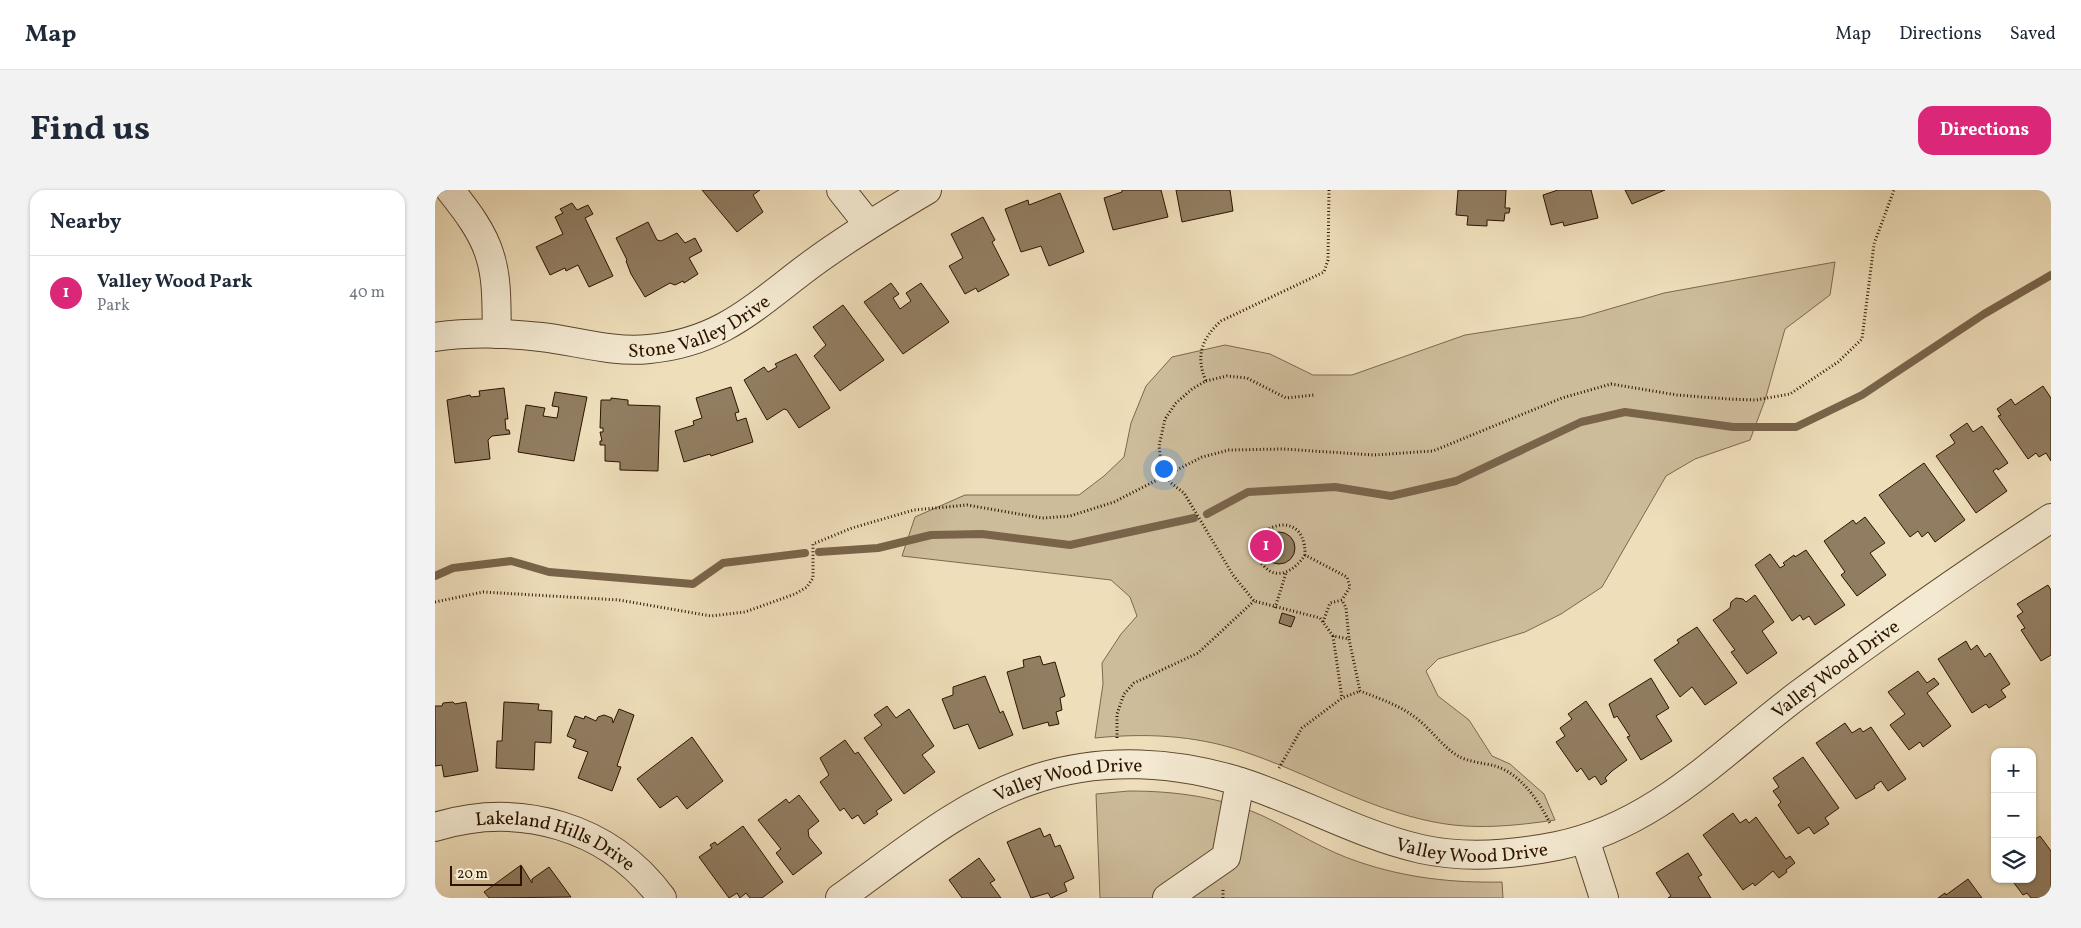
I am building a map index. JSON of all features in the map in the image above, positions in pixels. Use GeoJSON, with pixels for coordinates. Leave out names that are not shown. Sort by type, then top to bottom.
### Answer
{"type":"FeatureCollection","features":[{"type":"Feature","properties":{"kind":"street"},"geometry":{"type":"LineString","coordinates":[[450,190],[473,221],[490,256],[495,291],[497,334]]}},
{"type":"Feature","properties":{"kind":"street"},"geometry":{"type":"LineString","coordinates":[[841,190],[868,224]]}},
{"type":"Feature","properties":{"kind":"street","name":"Stone Valley Drive"},"geometry":{"type":"LineString","coordinates":[[435,337],[497,334],[539,337],[613,348],[647,350],[679,346],[710,336],[738,321],[868,224],[927,190]]}},
{"type":"Feature","properties":{"kind":"street","name":"Valley Wood Drive"},"geometry":{"type":"LineString","coordinates":[[840,898],[958,814],[993,795],[1033,779],[1074,769],[1117,764],[1164,765],[1205,772],[1239,782],[1380,838],[1424,849],[1467,855],[1513,854],[1585,840],[1623,825],[1661,804],[1694,780],[1797,696],[1996,554],[2051,518]]}},
{"type":"Feature","properties":{"kind":"street"},"geometry":{"type":"LineString","coordinates":[[1167,898],[1226,857],[1239,782]]}},
{"type":"Feature","properties":{"kind":"street","name":"Lakeland Hills Drive"},"geometry":{"type":"LineString","coordinates":[[435,827],[473,818],[508,816],[542,820],[571,829],[600,842],[627,860],[662,898]]}},
{"type":"Feature","properties":{"kind":"street"},"geometry":{"type":"LineString","coordinates":[[1585,840],[1604,898]]}},
{"type":"Feature","properties":{"kind":"path"},"geometry":{"type":"LineString","coordinates":[[1206,381],[1202,372],[1200,350],[1208,333],[1221,321],[1325,272],[1328,260],[1329,190]]}},
{"type":"Feature","properties":{"kind":"path"},"geometry":{"type":"LineString","coordinates":[[435,602],[483,592],[619,600],[711,616],[745,612],[795,594],[807,587],[813,578],[813,544],[866,524],[914,510],[967,505],[1042,518],[1070,516],[1114,502],[1202,456],[1229,450],[1283,449],[1374,454],[1433,451],[1562,398],[1611,384],[1677,395],[1728,399],[1756,400],[1790,394],[1838,362],[1862,339],[1873,244],[1894,190]]}},
{"type":"Feature","properties":{"kind":"path"},"geometry":{"type":"LineString","coordinates":[[1315,395],[1286,398],[1247,378],[1227,376],[1206,381],[1191,389],[1176,403],[1165,418],[1159,446],[1162,470],[1165,475],[1171,483],[1184,493],[1233,575],[1254,601],[1275,608],[1320,618],[1323,622],[1333,636],[1342,698]]}},
{"type":"Feature","properties":{"kind":"path"},"geometry":{"type":"LineString","coordinates":[[1279,524],[1290,526],[1300,533],[1305,543],[1305,555],[1298,567],[1286,573],[1265,568],[1258,558],[1256,547],[1260,536],[1268,528],[1279,524]]}},
{"type":"Feature","properties":{"kind":"path"},"geometry":{"type":"LineString","coordinates":[[1305,555],[1347,577],[1350,587],[1342,600],[1330,603],[1323,622]]}},
{"type":"Feature","properties":{"kind":"path"},"geometry":{"type":"LineString","coordinates":[[1275,608],[1286,573]]}},
{"type":"Feature","properties":{"kind":"path"},"geometry":{"type":"LineString","coordinates":[[1342,600],[1346,608],[1346,622],[1359,691]]}},
{"type":"Feature","properties":{"kind":"path"},"geometry":{"type":"LineString","coordinates":[[1117,738],[1117,714],[1124,694],[1134,683],[1198,653],[1254,601]]}},
{"type":"Feature","properties":{"kind":"path"},"geometry":{"type":"LineString","coordinates":[[1333,636],[1349,639]]}},
{"type":"Feature","properties":{"kind":"path"},"geometry":{"type":"LineString","coordinates":[[1279,768],[1302,728],[1342,698],[1359,691],[1388,701],[1414,716],[1436,738],[1460,757],[1498,767],[1521,780],[1540,805],[1551,824]]}},
{"type":"Feature","properties":{"kind":"shaded area"},"geometry":{"type":"Polygon","coordinates":[[[1835,262],[1830,295],[1785,329],[1765,400],[1750,440],[1695,459],[1666,476],[1602,587],[1561,614],[1525,632],[1438,659],[1426,671],[1438,696],[1469,720],[1492,756],[1510,764],[1544,794],[1555,820],[1494,826],[1464,826],[1434,822],[1385,808],[1266,760],[1224,746],[1169,737],[1095,738],[1103,684],[1102,663],[1121,634],[1137,616],[1130,597],[1111,580],[902,556],[915,517],[965,495],[1079,495],[1104,476],[1124,457],[1131,423],[1146,386],[1172,357],[1225,345],[1270,354],[1313,375],[1352,375],[1465,335],[1582,317],[1664,293],[1835,262]]]}},
{"type":"Feature","properties":{"kind":"shaded area"},"geometry":{"type":"Polygon","coordinates":[[[1129,791],[1197,796],[1231,804],[1263,816],[1322,847],[1359,862],[1412,876],[1466,882],[1502,882],[1503,898],[1100,898],[1096,794],[1129,791]]]}},
{"type":"Feature","properties":{"kind":"building"},"geometry":{"type":"Polygon","coordinates":[[[702,190],[760,190],[753,195],[763,212],[737,232],[702,190]]]}},
{"type":"Feature","properties":{"kind":"building"},"geometry":{"type":"Polygon","coordinates":[[[1122,190],[1161,190],[1168,217],[1113,230],[1104,198],[1122,192],[1122,190]]]}},
{"type":"Feature","properties":{"kind":"building"},"geometry":{"type":"Polygon","coordinates":[[[1176,190],[1230,190],[1233,211],[1182,222],[1176,190]]]}},
{"type":"Feature","properties":{"kind":"building"},"geometry":{"type":"Polygon","coordinates":[[[1458,190],[1506,190],[1505,208],[1510,208],[1509,213],[1505,213],[1504,221],[1487,220],[1487,226],[1467,225],[1468,216],[1456,215],[1458,190]]]}},
{"type":"Feature","properties":{"kind":"building"},"geometry":{"type":"Polygon","coordinates":[[[1558,190],[1591,190],[1598,218],[1564,226],[1563,222],[1551,225],[1543,195],[1558,190]]]}},
{"type":"Feature","properties":{"kind":"building"},"geometry":{"type":"Polygon","coordinates":[[[1625,190],[1665,190],[1632,204],[1625,190]]]}},
{"type":"Feature","properties":{"kind":"building"},"geometry":{"type":"Polygon","coordinates":[[[1060,193],[1084,252],[1049,266],[1041,246],[1021,252],[1005,209],[1028,200],[1029,205],[1060,193]]]}},
{"type":"Feature","properties":{"kind":"building"},"geometry":{"type":"Polygon","coordinates":[[[572,203],[577,210],[588,205],[593,214],[585,218],[613,276],[589,287],[578,265],[566,271],[565,268],[550,275],[536,247],[563,234],[555,217],[563,213],[560,209],[572,203]]]}},
{"type":"Feature","properties":{"kind":"building"},"geometry":{"type":"Polygon","coordinates":[[[983,217],[995,240],[992,242],[1009,275],[978,292],[976,288],[965,294],[949,266],[963,258],[951,234],[983,217]]]}},
{"type":"Feature","properties":{"kind":"building"},"geometry":{"type":"Polygon","coordinates":[[[648,222],[657,240],[661,241],[677,233],[685,243],[695,238],[702,251],[689,258],[698,274],[684,283],[683,281],[675,285],[670,283],[645,297],[631,274],[627,260],[616,238],[648,222]]]}},
{"type":"Feature","properties":{"kind":"building"},"geometry":{"type":"Polygon","coordinates":[[[891,283],[899,294],[893,298],[900,309],[911,301],[906,293],[921,283],[949,322],[903,354],[864,302],[891,283]]]}},
{"type":"Feature","properties":{"kind":"building"},"geometry":{"type":"Polygon","coordinates":[[[843,305],[884,360],[840,391],[814,356],[826,345],[813,327],[843,305]]]}},
{"type":"Feature","properties":{"kind":"building"},"geometry":{"type":"Polygon","coordinates":[[[796,354],[830,408],[799,428],[787,410],[784,409],[767,420],[744,380],[764,367],[768,372],[777,367],[775,364],[796,354]]]}},
{"type":"Feature","properties":{"kind":"building"},"geometry":{"type":"Polygon","coordinates":[[[2043,386],[2051,398],[2051,461],[2046,453],[2039,457],[2036,453],[2028,459],[1998,416],[2001,415],[1997,409],[2011,399],[2015,405],[2043,386]]]}},
{"type":"Feature","properties":{"kind":"building"},"geometry":{"type":"Polygon","coordinates":[[[731,387],[739,412],[735,413],[737,421],[746,418],[753,442],[711,456],[710,454],[684,462],[675,431],[694,425],[693,421],[702,418],[696,398],[731,387]]]}},
{"type":"Feature","properties":{"kind":"building"},"geometry":{"type":"Polygon","coordinates":[[[504,388],[508,419],[505,419],[506,430],[509,430],[510,434],[492,436],[488,440],[490,459],[455,463],[447,400],[470,395],[471,397],[480,396],[479,391],[504,388]]]}},
{"type":"Feature","properties":{"kind":"building"},"geometry":{"type":"Polygon","coordinates":[[[555,392],[587,397],[574,461],[518,452],[526,405],[545,408],[543,416],[557,418],[559,407],[552,406],[555,392]]]}},
{"type":"Feature","properties":{"kind":"building"},"geometry":{"type":"Polygon","coordinates":[[[611,398],[628,400],[628,405],[660,406],[658,471],[620,470],[620,462],[605,461],[605,445],[600,445],[600,441],[602,441],[600,432],[603,432],[603,428],[600,428],[601,400],[611,400],[611,398]]]}},
{"type":"Feature","properties":{"kind":"building"},"geometry":{"type":"Polygon","coordinates":[[[1967,423],[1973,432],[1982,426],[2008,463],[1993,471],[2007,491],[1976,513],[1936,456],[1955,443],[1950,435],[1967,423]]]}},
{"type":"Feature","properties":{"kind":"building"},"geometry":{"type":"Polygon","coordinates":[[[1924,463],[1965,520],[1935,542],[1928,532],[1922,537],[1918,531],[1910,537],[1879,495],[1924,463]]]}},
{"type":"Feature","properties":{"kind":"building"},"geometry":{"type":"Polygon","coordinates":[[[1865,517],[1885,543],[1870,553],[1886,575],[1857,596],[1841,575],[1845,572],[1824,541],[1853,520],[1856,524],[1865,517]]]}},
{"type":"Feature","properties":{"kind":"building"},"geometry":{"type":"Polygon","coordinates":[[[1279,532],[1285,533],[1290,537],[1294,542],[1294,554],[1290,559],[1285,563],[1279,564],[1273,563],[1268,559],[1264,554],[1263,548],[1264,542],[1268,537],[1273,533],[1279,532]]]}},
{"type":"Feature","properties":{"kind":"building"},"geometry":{"type":"Polygon","coordinates":[[[1806,550],[1845,605],[1815,625],[1809,616],[1803,620],[1800,615],[1792,621],[1755,565],[1770,554],[1780,568],[1785,565],[1783,563],[1794,555],[1795,557],[1806,550]]]}},
{"type":"Feature","properties":{"kind":"building"},"geometry":{"type":"Polygon","coordinates":[[[2048,585],[2051,590],[2051,655],[2041,661],[2021,630],[2025,628],[2017,616],[2023,612],[2017,604],[2048,585]]]}},
{"type":"Feature","properties":{"kind":"building"},"geometry":{"type":"Polygon","coordinates":[[[1755,595],[1774,622],[1762,631],[1777,653],[1747,674],[1731,652],[1735,650],[1713,620],[1730,608],[1731,602],[1736,598],[1743,599],[1746,602],[1755,595]]]}},
{"type":"Feature","properties":{"kind":"building"},"geometry":{"type":"Polygon","coordinates":[[[1282,613],[1295,617],[1291,627],[1279,623],[1282,613]]]}},
{"type":"Feature","properties":{"kind":"building"},"geometry":{"type":"Polygon","coordinates":[[[1697,627],[1737,683],[1705,705],[1692,687],[1680,697],[1654,660],[1679,643],[1677,640],[1697,627]]]}},
{"type":"Feature","properties":{"kind":"building"},"geometry":{"type":"Polygon","coordinates":[[[1966,641],[1971,650],[1977,645],[1985,657],[1990,653],[2010,684],[2001,690],[2006,697],[1989,708],[1986,704],[1972,713],[1938,659],[1966,641]]]}},
{"type":"Feature","properties":{"kind":"building"},"geometry":{"type":"Polygon","coordinates":[[[1040,656],[1043,665],[1055,662],[1065,696],[1060,698],[1062,710],[1056,712],[1059,724],[1049,726],[1048,722],[1023,729],[1007,672],[1024,667],[1023,660],[1040,656]]]}},
{"type":"Feature","properties":{"kind":"building"},"geometry":{"type":"Polygon","coordinates":[[[1918,671],[1927,683],[1934,678],[1939,684],[1927,693],[1951,726],[1923,747],[1920,742],[1909,750],[1890,725],[1905,714],[1888,692],[1918,671]]]}},
{"type":"Feature","properties":{"kind":"building"},"geometry":{"type":"Polygon","coordinates":[[[985,676],[1000,713],[1003,711],[1013,735],[979,749],[968,724],[954,729],[942,699],[953,695],[953,687],[985,676]]]}},
{"type":"Feature","properties":{"kind":"building"},"geometry":{"type":"Polygon","coordinates":[[[1651,678],[1669,708],[1656,716],[1672,741],[1641,760],[1627,737],[1630,736],[1617,716],[1614,718],[1609,704],[1651,678]]]}},
{"type":"Feature","properties":{"kind":"building"},"geometry":{"type":"Polygon","coordinates":[[[1586,701],[1627,760],[1612,771],[1605,778],[1607,781],[1601,785],[1595,776],[1589,780],[1581,768],[1577,772],[1556,742],[1565,736],[1560,728],[1572,719],[1568,714],[1586,701]]]}},
{"type":"Feature","properties":{"kind":"building"},"geometry":{"type":"Polygon","coordinates":[[[453,702],[455,704],[466,702],[478,771],[444,777],[442,765],[435,766],[435,706],[442,706],[443,703],[453,702]]]}},
{"type":"Feature","properties":{"kind":"building"},"geometry":{"type":"Polygon","coordinates":[[[504,702],[539,704],[538,710],[552,711],[551,743],[535,742],[534,770],[496,768],[497,741],[502,741],[504,702]]]}},
{"type":"Feature","properties":{"kind":"building"},"geometry":{"type":"Polygon","coordinates":[[[887,706],[896,718],[909,709],[934,746],[922,755],[935,772],[904,794],[864,738],[882,725],[874,715],[887,706]]]}},
{"type":"Feature","properties":{"kind":"building"},"geometry":{"type":"Polygon","coordinates":[[[619,709],[634,715],[617,766],[621,767],[612,791],[578,778],[588,752],[573,747],[576,740],[567,736],[575,716],[584,719],[585,716],[596,721],[598,717],[604,715],[612,718],[613,723],[619,709]]]}},
{"type":"Feature","properties":{"kind":"building"},"geometry":{"type":"Polygon","coordinates":[[[1845,723],[1852,733],[1860,728],[1863,732],[1871,727],[1906,779],[1888,791],[1881,781],[1874,786],[1875,788],[1856,799],[1816,743],[1845,723]]]}},
{"type":"Feature","properties":{"kind":"building"},"geometry":{"type":"Polygon","coordinates":[[[692,737],[723,781],[687,809],[677,796],[660,808],[637,779],[692,737]]]}},
{"type":"Feature","properties":{"kind":"building"},"geometry":{"type":"Polygon","coordinates":[[[845,740],[855,754],[858,752],[892,800],[876,811],[878,814],[864,824],[858,815],[852,819],[844,808],[840,811],[820,782],[829,775],[820,758],[845,740]]]}},
{"type":"Feature","properties":{"kind":"building"},"geometry":{"type":"Polygon","coordinates":[[[1803,757],[1839,808],[1825,818],[1829,824],[1814,834],[1809,827],[1798,834],[1778,805],[1781,802],[1773,791],[1779,787],[1773,778],[1803,757]]]}},
{"type":"Feature","properties":{"kind":"building"},"geometry":{"type":"Polygon","coordinates":[[[799,795],[819,821],[808,830],[809,837],[822,853],[793,875],[776,853],[781,849],[758,820],[786,799],[789,803],[799,795]]]}},
{"type":"Feature","properties":{"kind":"building"},"geometry":{"type":"Polygon","coordinates":[[[1733,813],[1740,823],[1746,819],[1749,823],[1756,817],[1786,859],[1790,856],[1795,863],[1786,870],[1787,872],[1779,878],[1773,871],[1755,886],[1753,883],[1743,890],[1703,835],[1733,813]]]}},
{"type":"Feature","properties":{"kind":"building"},"geometry":{"type":"Polygon","coordinates":[[[743,826],[783,882],[762,898],[750,898],[746,893],[740,898],[737,893],[729,898],[699,857],[712,848],[710,845],[715,842],[717,845],[743,826]]]}},
{"type":"Feature","properties":{"kind":"building"},"geometry":{"type":"Polygon","coordinates":[[[1040,828],[1044,837],[1050,834],[1055,847],[1060,845],[1074,878],[1064,883],[1067,891],[1051,898],[1048,893],[1031,898],[1007,842],[1040,828]]]}},
{"type":"Feature","properties":{"kind":"building"},"geometry":{"type":"Polygon","coordinates":[[[2040,836],[2051,851],[2051,898],[2031,898],[2027,893],[2023,895],[2014,883],[2036,883],[2036,838],[2040,836]]]}},
{"type":"Feature","properties":{"kind":"building"},"geometry":{"type":"Polygon","coordinates":[[[1688,853],[1702,875],[1698,877],[1711,898],[1668,898],[1671,896],[1656,873],[1688,853]]]}},
{"type":"Feature","properties":{"kind":"building"},"geometry":{"type":"Polygon","coordinates":[[[979,858],[995,880],[990,883],[1001,898],[962,898],[949,880],[979,858]]]}},
{"type":"Feature","properties":{"kind":"building"},"geometry":{"type":"Polygon","coordinates":[[[521,865],[532,883],[532,879],[549,867],[571,897],[489,898],[484,892],[521,865]]]}},
{"type":"Feature","properties":{"kind":"building"},"geometry":{"type":"Polygon","coordinates":[[[1968,879],[1982,898],[1938,898],[1945,893],[1946,895],[1968,879]]]}},
{"type":"Feature","properties":{"kind":"waterway"},"geometry":{"type":"LineString","coordinates":[[1207,514],[1248,492],[1335,487],[1391,496],[1456,481],[1581,422],[1625,412],[1733,427],[1796,427],[1862,395],[1984,314],[2051,275]]}},
{"type":"Feature","properties":{"kind":"waterway"},"geometry":{"type":"LineString","coordinates":[[819,552],[878,548],[931,535],[982,534],[1070,545],[1194,518]]}},
{"type":"Feature","properties":{"kind":"waterway"},"geometry":{"type":"LineString","coordinates":[[435,576],[453,568],[511,561],[549,572],[693,584],[723,563],[805,553]]}},
{"type":"Feature","properties":{"kind":"place","name":"Valley Wood Park"},"geometry":{"type":"Point","coordinates":[1266,546]}}]}
